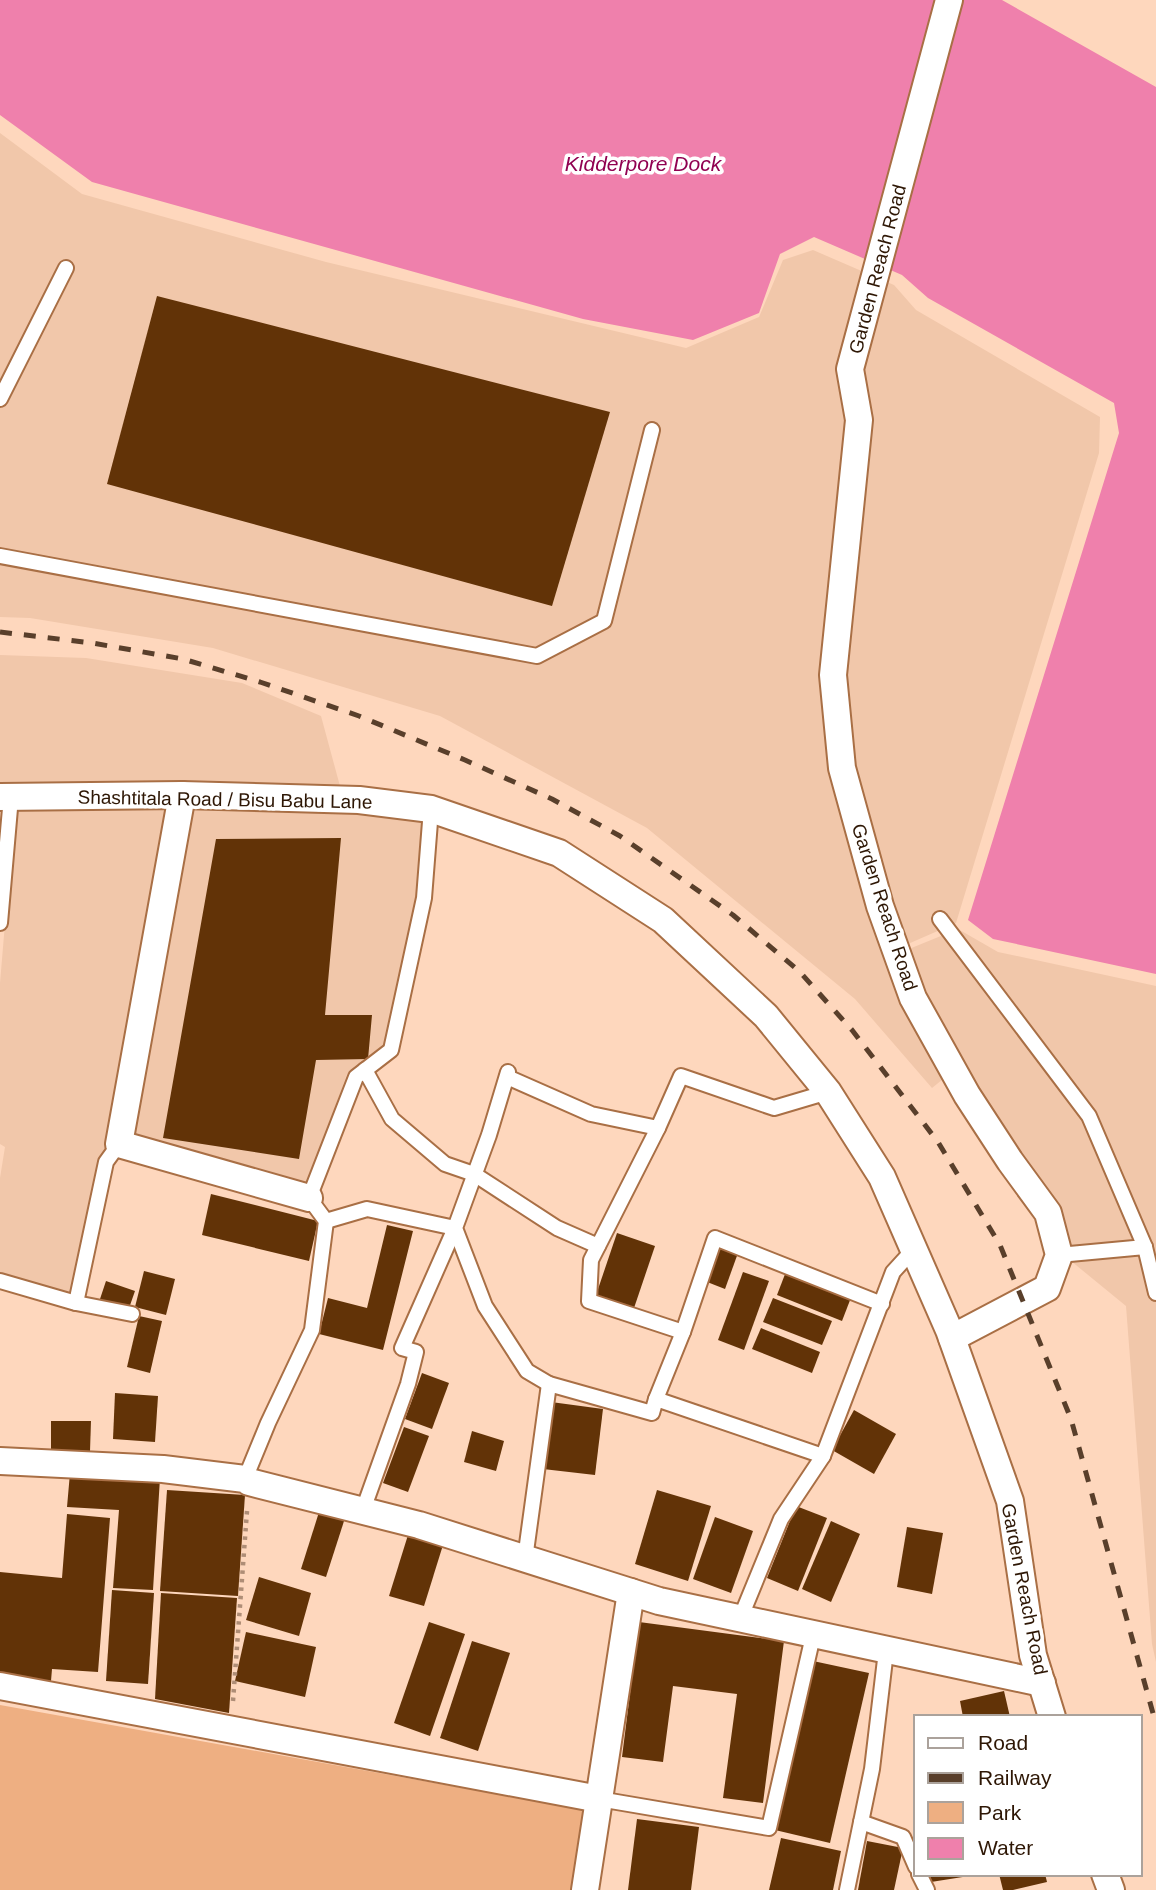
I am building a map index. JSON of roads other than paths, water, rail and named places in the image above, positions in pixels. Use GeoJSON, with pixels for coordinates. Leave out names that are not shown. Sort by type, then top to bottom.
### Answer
{"type":"FeatureCollection","features":[{"type":"Feature","properties":{"kind":"street","name":"Garden Reach Road"},"geometry":{"type":"LineString","coordinates":[[949,0],[850,369],[859,420],[833,676],[842,768],[880,906],[913,998],[967,1095],[1048,1213],[1059,1255]]}},
{"type":"Feature","properties":{"kind":"street"},"geometry":{"type":"LineString","coordinates":[[182,795],[119,1144],[309,1198]]}},
{"type":"Feature","properties":{"kind":"street","name":"Shashtitala Road / Bisu Babu Lane"},"geometry":{"type":"LineString","coordinates":[[5,797],[182,795],[359,800],[431,809],[559,853],[663,920],[766,1016],[828,1092],[882,1177],[952,1338]]}},
{"type":"Feature","properties":{"kind":"street"},"geometry":{"type":"LineString","coordinates":[[952,1338],[1047,1288],[1059,1255]]}},
{"type":"Feature","properties":{"kind":"street","name":"Garden Reach Road"},"geometry":{"type":"LineString","coordinates":[[952,1338],[1010,1501],[1033,1655],[1051,1715]]}},
{"type":"Feature","properties":{"kind":"street"},"geometry":{"type":"LineString","coordinates":[[0,1461],[163,1469],[247,1481],[363,1510],[659,1601],[1042,1683]]}},
{"type":"Feature","properties":{"kind":"street"},"geometry":{"type":"LineString","coordinates":[[585,1890],[631,1592]]}},
{"type":"Feature","properties":{"kind":"street"},"geometry":{"type":"LineString","coordinates":[[0,1686],[599,1799]]}},
{"type":"Feature","properties":{"kind":"lane"},"geometry":{"type":"LineString","coordinates":[[0,399],[66,268]]}},
{"type":"Feature","properties":{"kind":"lane"},"geometry":{"type":"LineString","coordinates":[[0,556],[537,656],[604,621],[652,429]]}},
{"type":"Feature","properties":{"kind":"lane"},"geometry":{"type":"LineString","coordinates":[[0,923],[5,797]]}},
{"type":"Feature","properties":{"kind":"lane"},"geometry":{"type":"LineString","coordinates":[[247,1481],[268,1423],[312,1330],[326,1221],[309,1198],[356,1077],[391,1050],[424,898],[431,809]]}},
{"type":"Feature","properties":{"kind":"lane"},"geometry":{"type":"LineString","coordinates":[[940,919],[1089,1115],[1145,1247],[1156,1293]]}},
{"type":"Feature","properties":{"kind":"lane"},"geometry":{"type":"LineString","coordinates":[[365,1070],[392,1119],[445,1164],[474,1174],[557,1228],[598,1246]]}},
{"type":"Feature","properties":{"kind":"lane"},"geometry":{"type":"LineString","coordinates":[[363,1510],[408,1384],[416,1352],[402,1348],[455,1228],[489,1135],[507,1074],[591,1114],[657,1128]]}},
{"type":"Feature","properties":{"kind":"lane"},"geometry":{"type":"LineString","coordinates":[[683,1332],[589,1301],[591,1260],[681,1076],[774,1108],[828,1092]]}},
{"type":"Feature","properties":{"kind":"lane"},"geometry":{"type":"LineString","coordinates":[[76,1303],[106,1162],[119,1144]]}},
{"type":"Feature","properties":{"kind":"lane"},"geometry":{"type":"LineString","coordinates":[[326,1221],[367,1209],[455,1228]]}},
{"type":"Feature","properties":{"kind":"lane"},"geometry":{"type":"LineString","coordinates":[[455,1228],[485,1306],[527,1371],[549,1384],[652,1413],[715,1238],[882,1304]]}},
{"type":"Feature","properties":{"kind":"lane"},"geometry":{"type":"LineString","coordinates":[[1059,1255],[1145,1247]]}},
{"type":"Feature","properties":{"kind":"lane"},"geometry":{"type":"LineString","coordinates":[[740,1619],[781,1519],[823,1456],[893,1272],[914,1249]]}},
{"type":"Feature","properties":{"kind":"lane"},"geometry":{"type":"LineString","coordinates":[[0,1281],[76,1303],[132,1314]]}},
{"type":"Feature","properties":{"kind":"lane"},"geometry":{"type":"LineString","coordinates":[[525,1559],[549,1384]]}},
{"type":"Feature","properties":{"kind":"lane"},"geometry":{"type":"LineString","coordinates":[[656,1399],[823,1456]]}},
{"type":"Feature","properties":{"kind":"lane"},"geometry":{"type":"LineString","coordinates":[[599,1799],[769,1828],[813,1636]]}},
{"type":"Feature","properties":{"kind":"lane"},"geometry":{"type":"LineString","coordinates":[[847,1890],[872,1769],[886,1651]]}},
{"type":"Feature","properties":{"kind":"lane"},"geometry":{"type":"LineString","coordinates":[[862,1822],[903,1837],[914,1862]]}},
{"type":"Feature","properties":{"kind":"water","name":"Kidderpore Dock"},"geometry":{"type":"Polygon","coordinates":[[[0,0],[1002,0],[1156,87],[1156,974],[993,939],[968,920],[1119,433],[1114,403],[928,298],[902,275],[814,237],[780,254],[759,313],[693,340],[583,319],[92,182],[0,115],[0,0]]]}},
{"type":"Feature","properties":{"kind":"railway"},"geometry":{"type":"LineString","coordinates":[[0,632],[92,643],[183,659],[359,716],[465,760],[552,799],[620,836],[733,915],[799,971],[852,1030],[938,1142],[1000,1245],[1071,1419],[1156,1724]]}}]}
